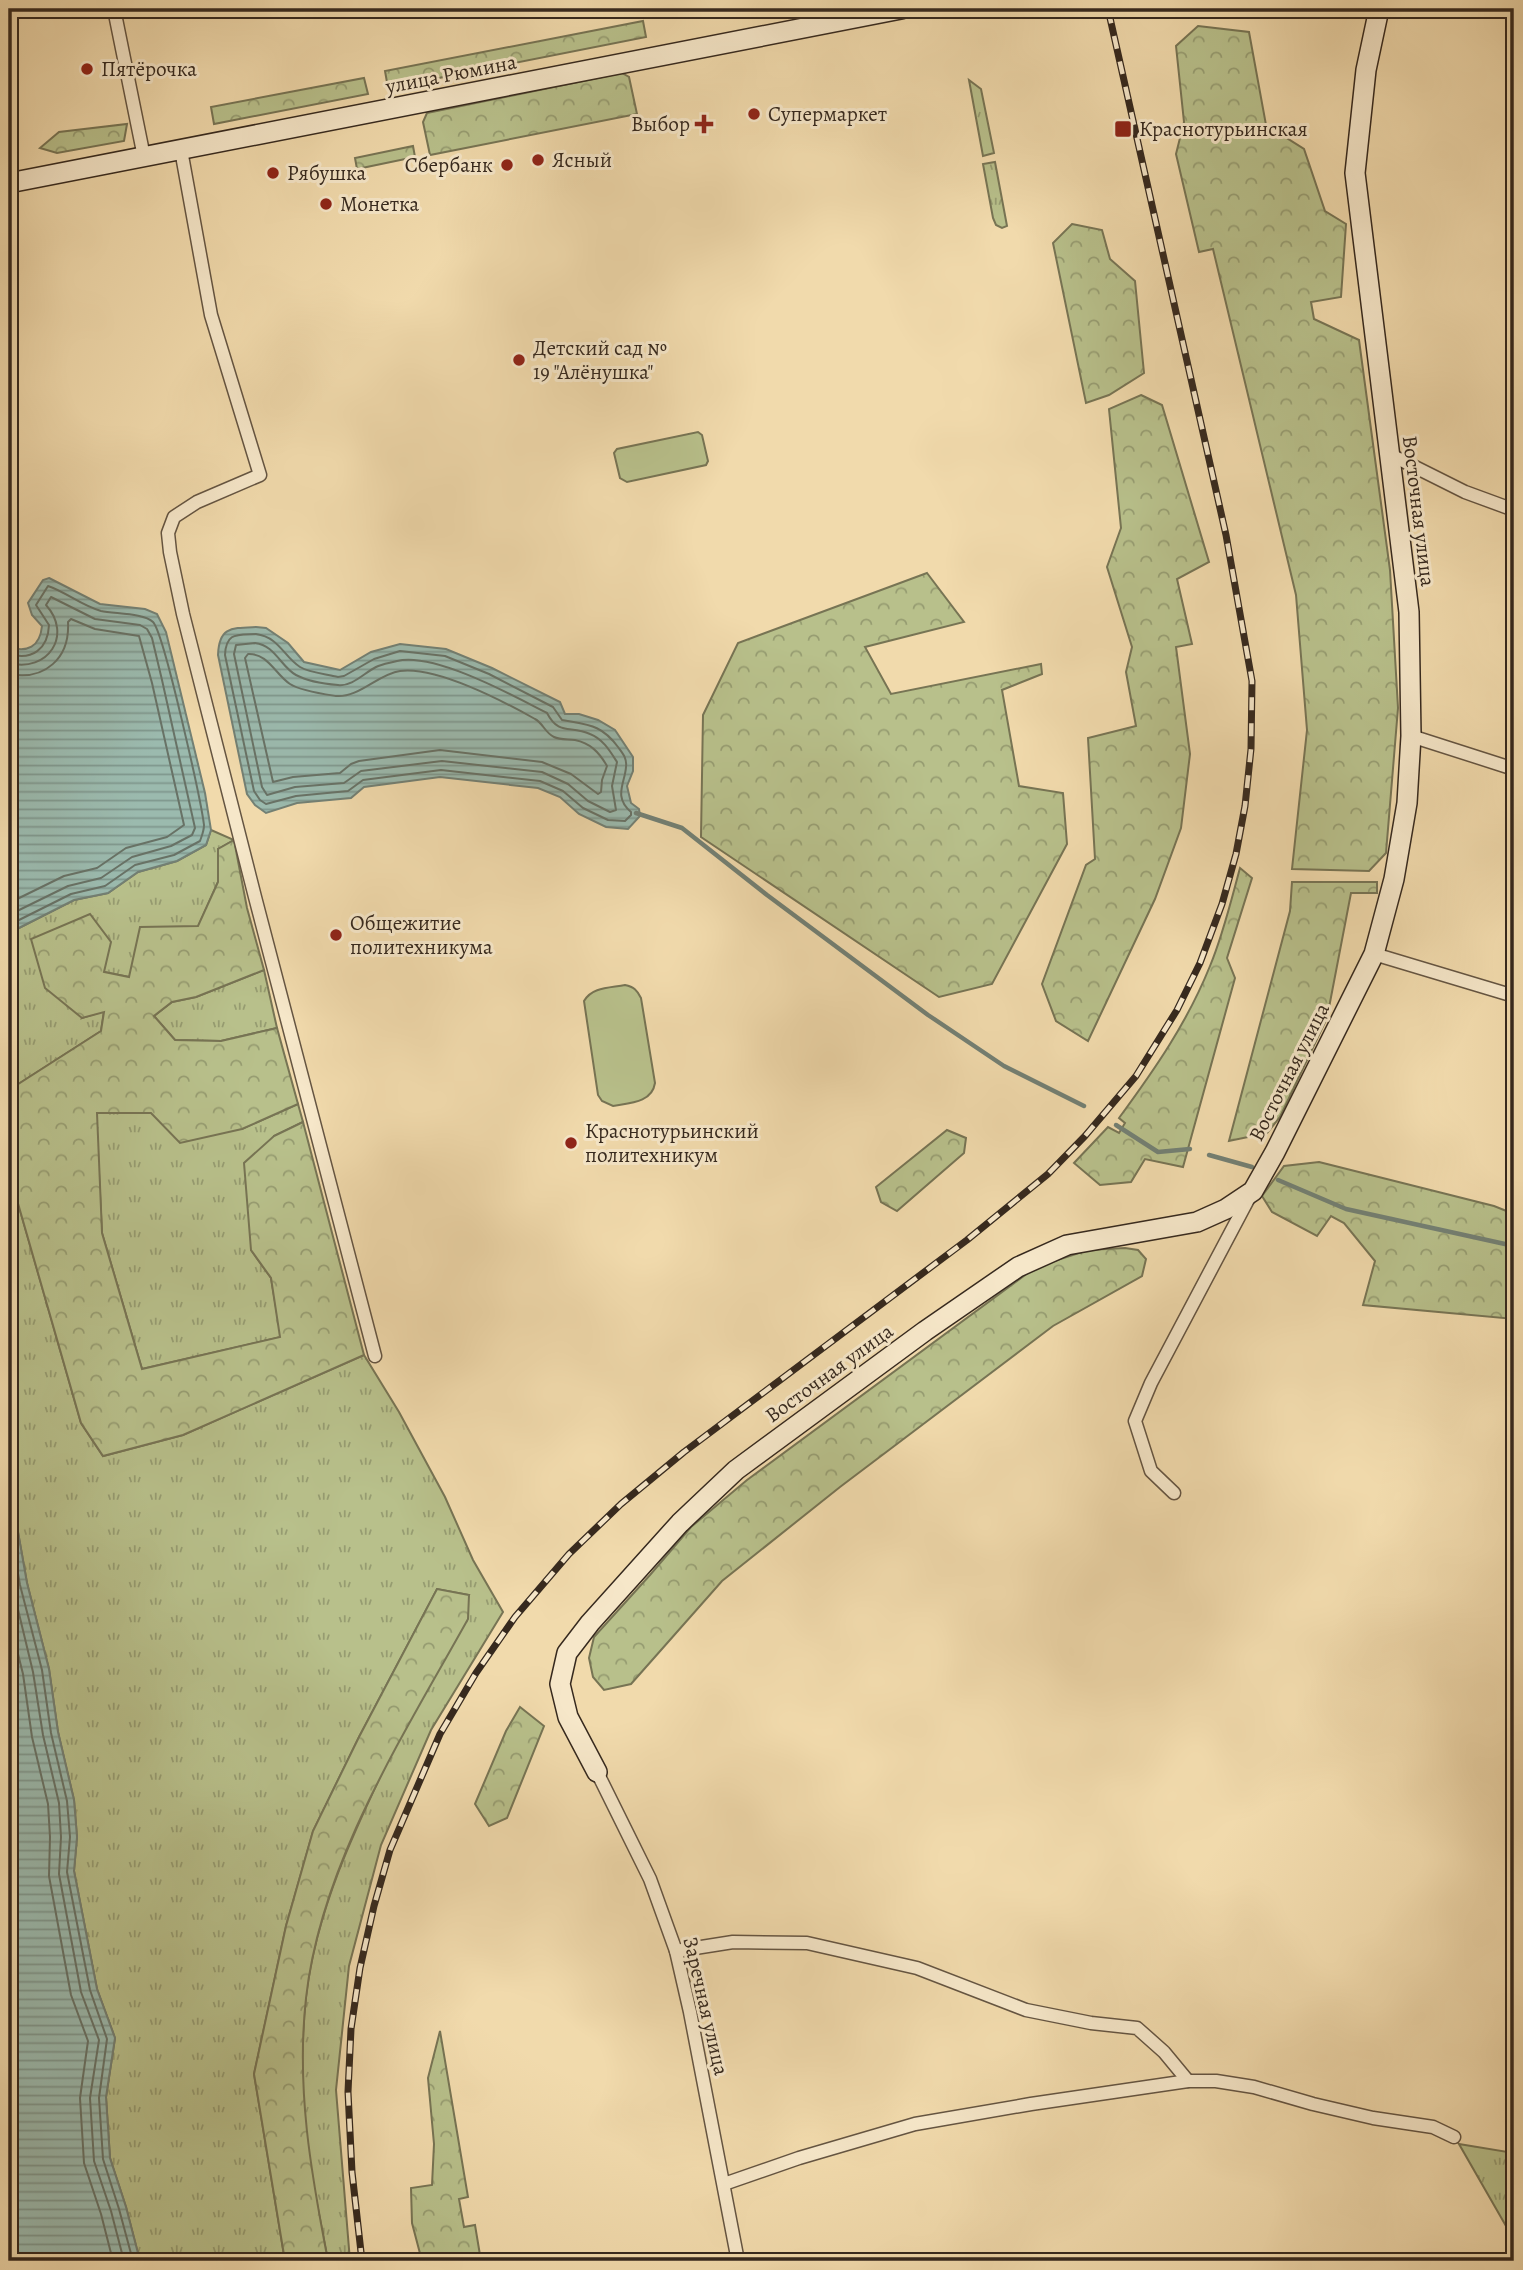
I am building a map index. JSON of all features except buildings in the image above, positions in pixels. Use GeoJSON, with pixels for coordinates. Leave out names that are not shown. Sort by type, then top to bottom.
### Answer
{"type":"FeatureCollection","features":[{"type":"Feature","properties":{"kind":"street"},"geometry":{"type":"LineString","coordinates":[[114,9],[144,157]]}},
{"type":"Feature","properties":{"kind":"street","name":"улица Рюмина"},"geometry":{"type":"LineString","coordinates":[[9,183],[901,9]]}},
{"type":"Feature","properties":{"kind":"street","name":"Восточная улица"},"geometry":{"type":"LineString","coordinates":[[597,1772],[568,1717],[560,1684],[567,1653],[590,1623],[680,1523],[736,1470],[925,1331],[1018,1268],[1067,1245],[1197,1222],[1226,1209],[1253,1191],[1374,954],[1394,879],[1407,803],[1411,736],[1409,612],[1354,173],[1366,70],[1379,9]]}},
{"type":"Feature","properties":{"kind":"street"},"geometry":{"type":"LineString","coordinates":[[181,150],[211,315],[260,475],[197,502],[174,517],[168,533],[170,552],[183,614],[251,883],[375,1356]]}},
{"type":"Feature","properties":{"kind":"street"},"geometry":{"type":"LineString","coordinates":[[1389,454],[1465,492],[1514,510]]}},
{"type":"Feature","properties":{"kind":"street"},"geometry":{"type":"LineString","coordinates":[[1411,736],[1514,769]]}},
{"type":"Feature","properties":{"kind":"street"},"geometry":{"type":"LineString","coordinates":[[1374,954],[1514,996]]}},
{"type":"Feature","properties":{"kind":"street"},"geometry":{"type":"LineString","coordinates":[[1174,1493],[1151,1471],[1135,1421],[1151,1383],[1253,1191]]}},
{"type":"Feature","properties":{"kind":"street","name":"Заречная улица"},"geometry":{"type":"LineString","coordinates":[[597,1772],[650,1878],[676,1951],[738,2261]]}},
{"type":"Feature","properties":{"kind":"street"},"geometry":{"type":"LineString","coordinates":[[676,1951],[733,1942],[807,1943],[917,1968],[1026,2010],[1091,2024],[1138,2028],[1164,2052],[1188,2081]]}},
{"type":"Feature","properties":{"kind":"street"},"geometry":{"type":"LineString","coordinates":[[724,2184],[799,2158],[915,2124],[1188,2081],[1216,2081],[1254,2087],[1373,2118],[1433,2127],[1454,2137]]}},
{"type":"Feature","properties":{"kind":"green space"},"geometry":{"type":"Polygon","coordinates":[[[643,21],[646,37],[388,88],[385,71],[643,21]]]}},
{"type":"Feature","properties":{"kind":"green space"},"geometry":{"type":"Polygon","coordinates":[[[1198,26],[1249,32],[1266,125],[1304,149],[1325,211],[1346,224],[1341,297],[1311,302],[1314,319],[1359,340],[1390,570],[1398,708],[1386,853],[1369,871],[1292,869],[1307,730],[1296,595],[1213,249],[1199,252],[1176,154],[1184,122],[1176,46],[1198,26]]]}},
{"type":"Feature","properties":{"kind":"green space"},"geometry":{"type":"Polygon","coordinates":[[[622,73],[629,77],[637,114],[430,155],[423,122],[427,113],[622,73]]]}},
{"type":"Feature","properties":{"kind":"green space"},"geometry":{"type":"Polygon","coordinates":[[[364,78],[368,94],[214,124],[211,107],[364,78]]]}},
{"type":"Feature","properties":{"kind":"green space"},"geometry":{"type":"Polygon","coordinates":[[[969,80],[981,89],[994,153],[983,156],[969,80]]]}},
{"type":"Feature","properties":{"kind":"green space"},"geometry":{"type":"Polygon","coordinates":[[[127,124],[124,141],[57,153],[40,148],[59,132],[127,124]]]}},
{"type":"Feature","properties":{"kind":"green space"},"geometry":{"type":"Polygon","coordinates":[[[413,146],[415,157],[357,169],[355,158],[413,146]]]}},
{"type":"Feature","properties":{"kind":"green space"},"geometry":{"type":"Polygon","coordinates":[[[995,162],[1007,226],[1002,228],[996,225],[993,218],[983,164],[995,162]]]}},
{"type":"Feature","properties":{"kind":"green space"},"geometry":{"type":"Polygon","coordinates":[[[1072,224],[1102,230],[1110,259],[1135,281],[1144,373],[1109,395],[1086,403],[1053,243],[1072,224]]]}},
{"type":"Feature","properties":{"kind":"green space"},"geometry":{"type":"Polygon","coordinates":[[[1141,395],[1162,405],[1209,562],[1177,579],[1192,644],[1176,647],[1190,754],[1181,828],[1155,899],[1088,1041],[1056,1021],[1042,984],[1086,865],[1095,859],[1088,738],[1136,726],[1126,672],[1132,647],[1107,567],[1121,528],[1109,409],[1141,395]]]}},
{"type":"Feature","properties":{"kind":"green space"},"geometry":{"type":"Polygon","coordinates":[[[698,432],[702,435],[708,461],[706,465],[627,482],[620,478],[614,453],[617,449],[698,432]]]}},
{"type":"Feature","properties":{"kind":"green space"},"geometry":{"type":"Polygon","coordinates":[[[927,573],[964,622],[865,647],[891,694],[1041,664],[1042,674],[1002,690],[1019,786],[1063,793],[1067,844],[992,984],[939,997],[701,837],[703,715],[738,643],[927,573]]]}},
{"type":"Feature","properties":{"kind":"green space"},"geometry":{"type":"Polygon","coordinates":[[[211,830],[234,840],[218,849],[218,882],[198,927],[129,977],[104,972],[82,1018],[104,1011],[101,1031],[9,1090],[9,933],[74,900],[108,893],[138,872],[177,861],[206,845],[211,830]]]}},
{"type":"Feature","properties":{"kind":"green space"},"geometry":{"type":"Polygon","coordinates":[[[234,840],[247,908],[264,970],[196,997],[172,1002],[154,1016],[175,1040],[221,1041],[277,1028],[298,1104],[242,1129],[180,1143],[151,1113],[97,1113],[102,1233],[142,1369],[280,1337],[271,1278],[251,1250],[244,1163],[274,1136],[303,1122],[364,1355],[183,1435],[103,1456],[81,1423],[9,1172],[9,1090],[101,1031],[104,1012],[82,1018],[45,988],[31,939],[90,914],[111,942],[104,972],[129,977],[140,927],[198,926],[218,882],[218,849],[234,840]]]}},
{"type":"Feature","properties":{"kind":"green space"},"geometry":{"type":"Polygon","coordinates":[[[1240,868],[1252,878],[1227,958],[1235,978],[1183,1167],[1145,1159],[1131,1182],[1100,1185],[1074,1163],[1108,1127],[1119,1133],[1125,1123],[1119,1118],[1181,1026],[1215,954],[1240,868]]]}},
{"type":"Feature","properties":{"kind":"green space"},"geometry":{"type":"Polygon","coordinates":[[[1292,882],[1377,882],[1377,893],[1351,893],[1327,1018],[1280,1117],[1267,1133],[1229,1141],[1290,911],[1292,882]]]}},
{"type":"Feature","properties":{"kind":"green space"},"geometry":{"type":"Polygon","coordinates":[[[264,970],[277,1028],[221,1041],[175,1040],[154,1016],[172,1002],[196,997],[264,970]]]}},
{"type":"Feature","properties":{"kind":"green space"},"geometry":{"type":"Polygon","coordinates":[[[625,985],[635,989],[641,998],[655,1083],[653,1090],[645,1098],[613,1106],[602,1101],[598,1095],[584,1001],[596,991],[625,985]]]}},
{"type":"Feature","properties":{"kind":"green space"},"geometry":{"type":"Polygon","coordinates":[[[298,1104],[303,1122],[274,1136],[251,1250],[271,1278],[281,1337],[142,1369],[102,1233],[96,1113],[151,1113],[242,1129],[298,1104]]]}},
{"type":"Feature","properties":{"kind":"green space"},"geometry":{"type":"Polygon","coordinates":[[[947,1130],[966,1138],[964,1153],[897,1211],[881,1202],[876,1187],[947,1130]]]}},
{"type":"Feature","properties":{"kind":"green space"},"geometry":{"type":"Polygon","coordinates":[[[1319,1162],[1494,1206],[1514,1214],[1514,1319],[1363,1305],[1375,1261],[1344,1223],[1331,1216],[1317,1236],[1272,1212],[1262,1196],[1284,1166],[1319,1162]]]}},
{"type":"Feature","properties":{"kind":"green space"},"geometry":{"type":"Polygon","coordinates":[[[9,1172],[81,1423],[103,1456],[183,1435],[364,1355],[399,1412],[445,1497],[473,1560],[503,1612],[431,1730],[381,1845],[349,1966],[336,2090],[350,2261],[328,2261],[306,2138],[302,2090],[303,2043],[311,1964],[328,1900],[352,1838],[469,1595],[437,1589],[313,1831],[286,1926],[254,2074],[285,2261],[140,2261],[110,2158],[106,2097],[115,2038],[97,1989],[74,1871],[77,1837],[74,1800],[58,1732],[49,1669],[27,1583],[9,1492],[9,1172]]]}},
{"type":"Feature","properties":{"kind":"green space"},"geometry":{"type":"Polygon","coordinates":[[[1088,1250],[1138,1250],[1146,1259],[1142,1276],[1053,1326],[840,1487],[722,1581],[631,1684],[604,1690],[593,1677],[589,1658],[594,1637],[691,1527],[747,1480],[1036,1267],[1088,1250]]]}},
{"type":"Feature","properties":{"kind":"green space"},"geometry":{"type":"Polygon","coordinates":[[[437,1589],[469,1595],[468,1619],[392,1755],[347,1850],[328,1898],[306,1998],[303,2032],[304,2098],[311,2163],[328,2261],[285,2261],[254,2074],[286,1926],[313,1831],[437,1589]]]}},
{"type":"Feature","properties":{"kind":"green space"},"geometry":{"type":"Polygon","coordinates":[[[520,1707],[544,1726],[507,1818],[489,1826],[475,1804],[506,1731],[520,1707]]]}},
{"type":"Feature","properties":{"kind":"green space"},"geometry":{"type":"Polygon","coordinates":[[[440,2031],[468,2197],[459,2199],[464,2227],[475,2225],[481,2261],[422,2261],[412,2223],[411,2188],[432,2185],[434,2144],[428,2078],[440,2031]]]}},
{"type":"Feature","properties":{"kind":"green space"},"geometry":{"type":"Polygon","coordinates":[[[1459,2144],[1514,2153],[1514,2240],[1459,2144]]]}},
{"type":"Feature","properties":{"kind":"water"},"geometry":{"type":"Polygon","coordinates":[[[49,578],[100,604],[145,609],[157,614],[166,632],[205,793],[211,830],[206,845],[177,861],[138,872],[108,893],[74,900],[9,933],[9,647],[27,649],[39,639],[42,626],[32,615],[28,603],[43,580],[49,578]]]}},
{"type":"Feature","properties":{"kind":"water"},"geometry":{"type":"Polygon","coordinates":[[[266,628],[288,643],[304,662],[340,670],[371,652],[400,644],[446,649],[492,668],[560,702],[565,714],[579,714],[598,720],[615,730],[633,757],[633,771],[627,786],[631,803],[639,809],[640,816],[628,829],[606,827],[579,814],[560,797],[538,788],[440,777],[364,787],[351,798],[297,803],[266,813],[255,805],[247,794],[218,655],[221,639],[228,631],[266,628]]]}},
{"type":"Feature","properties":{"kind":"water"},"geometry":{"type":"Polygon","coordinates":[[[9,1492],[27,1583],[49,1669],[58,1732],[74,1800],[77,1837],[74,1871],[97,1989],[115,2038],[106,2097],[110,2158],[140,2261],[9,2261],[9,1492]]]}},
{"type":"Feature","properties":{"kind":"waterway"},"geometry":{"type":"LineString","coordinates":[[636,813],[682,828],[928,1015],[1004,1066],[1084,1106]]}},
{"type":"Feature","properties":{"kind":"waterway"},"geometry":{"type":"LineString","coordinates":[[1116,1125],[1158,1152],[1190,1149]]}},
{"type":"Feature","properties":{"kind":"waterway"},"geometry":{"type":"LineString","coordinates":[[1209,1155],[1252,1167]]}},
{"type":"Feature","properties":{"kind":"waterway"},"geometry":{"type":"LineString","coordinates":[[1278,1180],[1346,1209],[1514,1246]]}},
{"type":"Feature","properties":{"kind":"railway"},"geometry":{"type":"LineString","coordinates":[[362,2261],[352,2172],[348,2092],[351,2029],[360,1968],[390,1850],[440,1734],[476,1673],[515,1617],[569,1554],[621,1504],[684,1452],[967,1240],[1048,1174],[1085,1136],[1136,1076],[1177,1010],[1200,963],[1222,904],[1236,854],[1245,806],[1251,749],[1252,681],[1226,535],[1108,9]]}},
{"type":"Feature","properties":{"kind":"place","name":"Пятёрочка"},"geometry":{"type":"Point","coordinates":[87,69]}},
{"type":"Feature","properties":{"kind":"place","name":"Супермаркет"},"geometry":{"type":"Point","coordinates":[754,114]}},
{"type":"Feature","properties":{"kind":"place","name":"Выбор"},"geometry":{"type":"Point","coordinates":[704,124]}},
{"type":"Feature","properties":{"kind":"place","name":"Краснотурьинская"},"geometry":{"type":"Point","coordinates":[1123,129]}},
{"type":"Feature","properties":{"kind":"place","name":"Ясный"},"geometry":{"type":"Point","coordinates":[538,160]}},
{"type":"Feature","properties":{"kind":"place","name":"Сбербанк"},"geometry":{"type":"Point","coordinates":[507,165]}},
{"type":"Feature","properties":{"kind":"place","name":"Рябушка"},"geometry":{"type":"Point","coordinates":[273,173]}},
{"type":"Feature","properties":{"kind":"place","name":"Монетка"},"geometry":{"type":"Point","coordinates":[326,204]}},
{"type":"Feature","properties":{"kind":"place","name":"Детский сад № 19 \"Алёнушка\""},"geometry":{"type":"Point","coordinates":[519,360]}},
{"type":"Feature","properties":{"kind":"place","name":"Общежитие политехникума"},"geometry":{"type":"Point","coordinates":[336,935]}},
{"type":"Feature","properties":{"kind":"place","name":"Краснотурьинский политехникум"},"geometry":{"type":"Point","coordinates":[571,1143]}}]}
